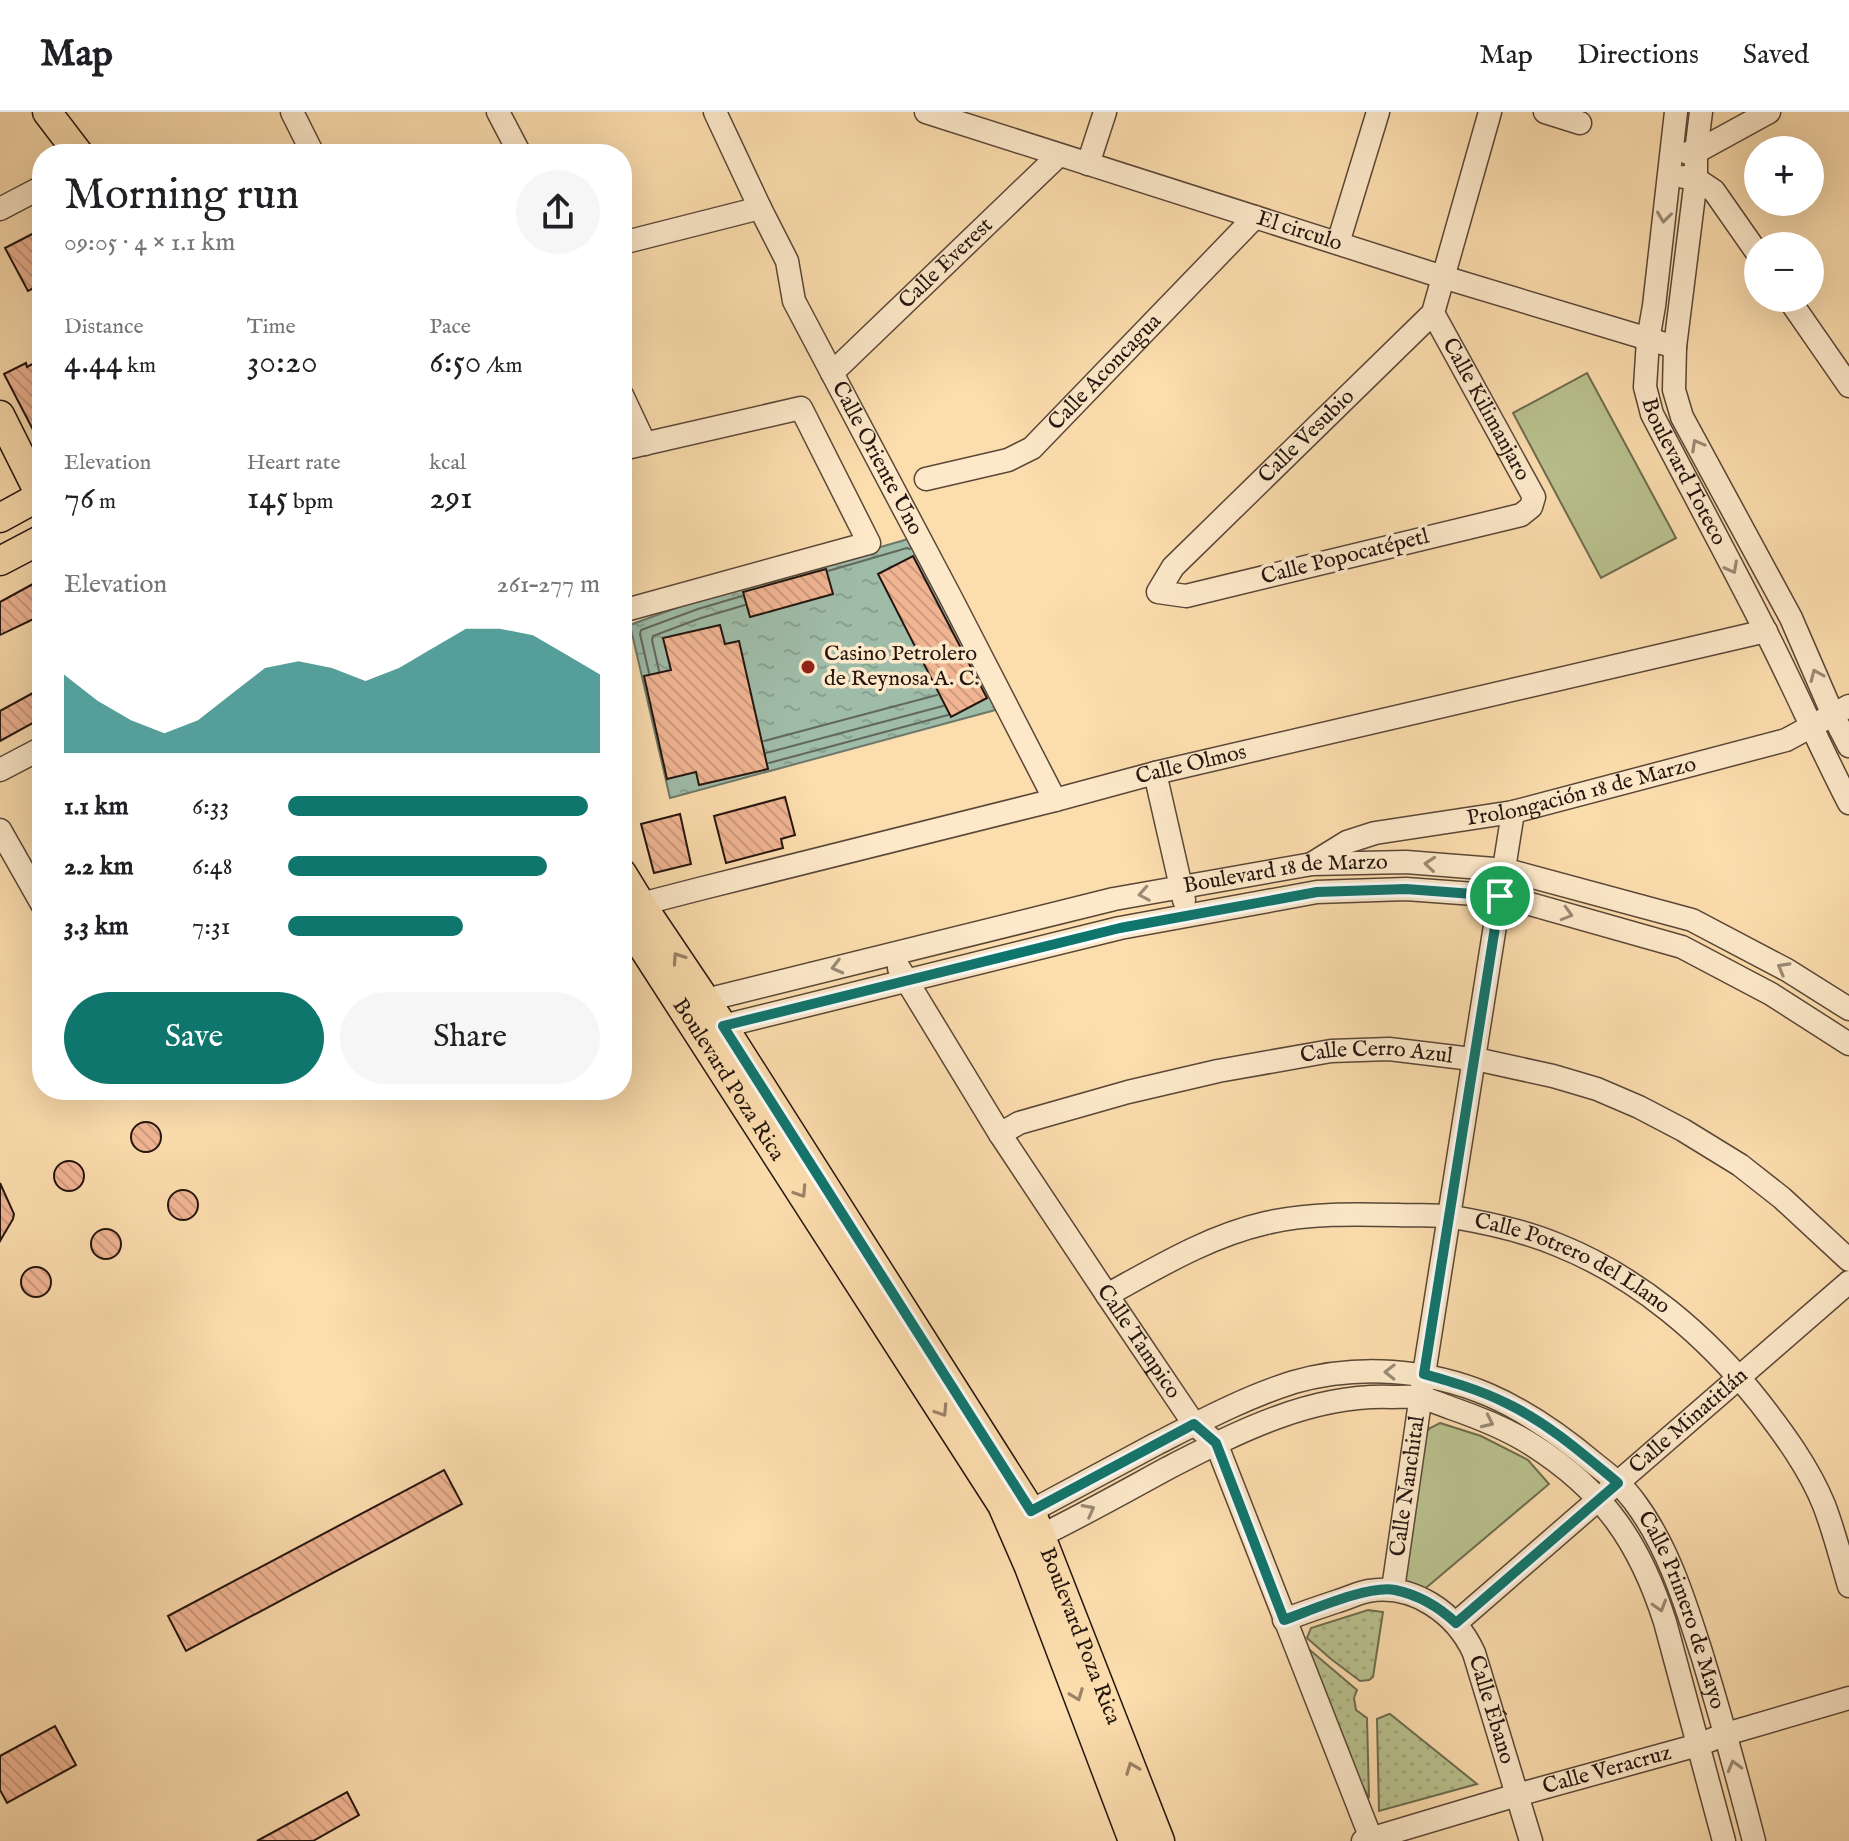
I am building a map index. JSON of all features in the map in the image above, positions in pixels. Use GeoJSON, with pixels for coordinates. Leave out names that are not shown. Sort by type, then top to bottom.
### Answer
{"type":"FeatureCollection","features":[{"type":"Feature","properties":{"kind":"main road"},"geometry":{"type":"LineString","coordinates":[[47,112],[71,144]]}},
{"type":"Feature","properties":{"kind":"main road"},"geometry":{"type":"LineString","coordinates":[[0,415],[32,477]]}},
{"type":"Feature","properties":{"kind":"main road"},"geometry":{"type":"LineString","coordinates":[[0,518],[32,502]]}},
{"type":"Feature","properties":{"kind":"main road"},"geometry":{"type":"LineString","coordinates":[[0,561],[32,544]]}},
{"type":"Feature","properties":{"kind":"main road","name":"Boulevard Poza Rica"},"geometry":{"type":"LineString","coordinates":[[632,917],[704,1018],[1025,1529],[1068,1639],[1160,1841]]}},
{"type":"Feature","properties":{"kind":"main road","name":"Boulevard Poza Rica"},"geometry":{"type":"LineString","coordinates":[[1068,1639],[1133,1841]]}},
{"type":"Feature","properties":{"kind":"street"},"geometry":{"type":"LineString","coordinates":[[292,112],[308,144]]}},
{"type":"Feature","properties":{"kind":"street"},"geometry":{"type":"LineString","coordinates":[[498,112],[515,144]]}},
{"type":"Feature","properties":{"kind":"street","name":"Calle Oriente Uno"},"geometry":{"type":"LineString","coordinates":[[715,112],[787,261],[794,301],[890,479],[1055,800]]}},
{"type":"Feature","properties":{"kind":"street","name":"El circulo"},"geometry":{"type":"LineString","coordinates":[[926,112],[1443,277],[1675,347]]}},
{"type":"Feature","properties":{"kind":"street"},"geometry":{"type":"LineString","coordinates":[[1088,164],[1105,112]]}},
{"type":"Feature","properties":{"kind":"street"},"geometry":{"type":"LineString","coordinates":[[1338,243],[1378,112]]}},
{"type":"Feature","properties":{"kind":"street"},"geometry":{"type":"LineString","coordinates":[[1433,313],[1490,112]]}},
{"type":"Feature","properties":{"kind":"street"},"geometry":{"type":"LineString","coordinates":[[1545,112],[1580,123]]}},
{"type":"Feature","properties":{"kind":"street","name":"Boulevard Toteco"},"geometry":{"type":"LineString","coordinates":[[1676,112],[1645,387],[1652,414],[1766,631],[1849,803]]}},
{"type":"Feature","properties":{"kind":"street","name":"Boulevard Toteco"},"geometry":{"type":"LineString","coordinates":[[1701,112],[1675,347],[1674,390],[1682,417],[1841,710],[1849,746]]}},
{"type":"Feature","properties":{"kind":"street"},"geometry":{"type":"LineString","coordinates":[[1670,165],[1769,112]]}},
{"type":"Feature","properties":{"kind":"street","name":"Calle Everest"},"geometry":{"type":"LineString","coordinates":[[832,373],[1059,155]]}},
{"type":"Feature","properties":{"kind":"street"},"geometry":{"type":"LineString","coordinates":[[1670,165],[1714,191],[1744,234]]}},
{"type":"Feature","properties":{"kind":"street"},"geometry":{"type":"LineString","coordinates":[[0,209],[32,192]]}},
{"type":"Feature","properties":{"kind":"street"},"geometry":{"type":"LineString","coordinates":[[632,240],[760,208]]}},
{"type":"Feature","properties":{"kind":"street","name":"Calle Aconcagua"},"geometry":{"type":"LineString","coordinates":[[926,479],[1008,460],[1032,448],[1255,217]]}},
{"type":"Feature","properties":{"kind":"street"},"geometry":{"type":"LineString","coordinates":[[1798,312],[1849,386]]}},
{"type":"Feature","properties":{"kind":"street","name":"Calle Kilimanjaro"},"geometry":{"type":"LineString","coordinates":[[1433,313],[1534,497],[1531,507]]}},
{"type":"Feature","properties":{"kind":"street","name":"Calle Vesubio"},"geometry":{"type":"LineString","coordinates":[[1158,592],[1173,567],[1433,313]]}},
{"type":"Feature","properties":{"kind":"street"},"geometry":{"type":"LineString","coordinates":[[632,447],[801,408],[869,543],[632,608]]}},
{"type":"Feature","properties":{"kind":"street"},"geometry":{"type":"LineString","coordinates":[[632,416],[645,444]]}},
{"type":"Feature","properties":{"kind":"street","name":"Calle Popocatépetl"},"geometry":{"type":"LineString","coordinates":[[1158,592],[1186,596],[1521,515],[1531,507]]}},
{"type":"Feature","properties":{"kind":"street","name":"Calle Olmos"},"geometry":{"type":"LineString","coordinates":[[632,910],[1155,773],[1766,631]]}},
{"type":"Feature","properties":{"kind":"street","name":"Prolongación 18 de Marzo"},"geometry":{"type":"LineString","coordinates":[[1312,864],[1347,842],[1375,833],[1513,812],[1786,740],[1841,710]]}},
{"type":"Feature","properties":{"kind":"street"},"geometry":{"type":"LineString","coordinates":[[0,770],[32,753]]}},
{"type":"Feature","properties":{"kind":"street"},"geometry":{"type":"LineString","coordinates":[[1155,773],[1186,916]]}},
{"type":"Feature","properties":{"kind":"street","name":"Calle Nanchital"},"geometry":{"type":"LineString","coordinates":[[1393,1589],[1513,812]]}},
{"type":"Feature","properties":{"kind":"street"},"geometry":{"type":"LineString","coordinates":[[0,830],[32,886]]}},
{"type":"Feature","properties":{"kind":"street","name":"Boulevard 18 de Marzo"},"geometry":{"type":"LineString","coordinates":[[704,1018],[891,954],[1114,899],[1312,864],[1406,862],[1504,870],[1692,920],[1787,970],[1849,1009]]}},
{"type":"Feature","properties":{"kind":"street","name":"Boulevard 18 de Marzo"},"geometry":{"type":"LineString","coordinates":[[704,1018],[907,981],[1120,928],[1317,892],[1406,889],[1500,896],[1682,947],[1771,994],[1849,1044]]}},
{"type":"Feature","properties":{"kind":"street","name":"Calle Tampico"},"geometry":{"type":"LineString","coordinates":[[891,954],[1000,1134],[1107,1295],[1194,1424],[1216,1443],[1368,1840]]}},
{"type":"Feature","properties":{"kind":"street","name":"Calle Cerro Azul"},"geometry":{"type":"LineString","coordinates":[[1000,1134],[1019,1123],[1128,1092],[1218,1071],[1331,1051],[1389,1049],[1473,1060],[1553,1076],[1597,1089],[1683,1130],[1761,1181],[1849,1260]]}},
{"type":"Feature","properties":{"kind":"street","name":"Calle Potrero del Llano"},"geometry":{"type":"LineString","coordinates":[[1107,1295],[1225,1235],[1268,1222],[1299,1218],[1356,1214],[1449,1217],[1513,1230],[1557,1244],[1607,1268],[1647,1295],[1713,1349],[1739,1376],[1778,1426],[1807,1472],[1823,1504],[1849,1586]]}},
{"type":"Feature","properties":{"kind":"street","name":"Calle Minatitlán"},"geometry":{"type":"LineString","coordinates":[[1456,1623],[1849,1282]]}},
{"type":"Feature","properties":{"kind":"street","name":"Calle Primero de Mayo"},"geometry":{"type":"LineString","coordinates":[[1025,1529],[1194,1424],[1296,1382],[1333,1374],[1424,1374],[1508,1403],[1573,1445],[1618,1483],[1635,1502],[1673,1569],[1726,1734],[1754,1841]]}},
{"type":"Feature","properties":{"kind":"street","name":"Calle Primero de Mayo"},"geometry":{"type":"LineString","coordinates":[[1025,1529],[1285,1414],[1328,1403],[1373,1396],[1421,1398],[1479,1418],[1522,1438],[1557,1461],[1600,1500],[1639,1556],[1654,1588],[1724,1841]]}},
{"type":"Feature","properties":{"kind":"street"},"geometry":{"type":"LineString","coordinates":[[1284,1620],[1367,1592],[1393,1589]]}},
{"type":"Feature","properties":{"kind":"street","name":"Calle Ébano"},"geometry":{"type":"LineString","coordinates":[[1393,1589],[1433,1604],[1456,1623],[1468,1639],[1531,1841]]}},
{"type":"Feature","properties":{"kind":"street","name":"Calle Veracruz"},"geometry":{"type":"LineString","coordinates":[[1368,1840],[1849,1698]]}},
{"type":"Feature","properties":{"kind":"green space"},"geometry":{"type":"Polygon","coordinates":[[[1587,373],[1676,538],[1601,578],[1513,413],[1587,373]]]}},
{"type":"Feature","properties":{"kind":"green space"},"geometry":{"type":"Polygon","coordinates":[[[1440,1423],[1481,1436],[1528,1460],[1549,1484],[1421,1592],[1401,1580],[1425,1433],[1440,1423]]]}},
{"type":"Feature","properties":{"kind":"green space"},"geometry":{"type":"Polygon","coordinates":[[[1368,1610],[1383,1612],[1373,1677],[1360,1681],[1307,1638],[1311,1628],[1368,1610]]]}},
{"type":"Feature","properties":{"kind":"green space"},"geometry":{"type":"Polygon","coordinates":[[[1304,1645],[1357,1690],[1354,1698],[1356,1710],[1367,1718],[1369,1798],[1355,1772],[1304,1645]]]}},
{"type":"Feature","properties":{"kind":"green space"},"geometry":{"type":"Polygon","coordinates":[[[1390,1714],[1477,1784],[1379,1811],[1377,1719],[1390,1714]]]}},
{"type":"Feature","properties":{"kind":"water","name":"Casino Petrolero de Reynosa A. C."},"geometry":{"type":"Polygon","coordinates":[[[915,537],[999,709],[670,798],[632,624],[695,601],[915,537]]]}},
{"type":"Feature","properties":{"kind":"building"},"geometry":{"type":"Polygon","coordinates":[[[32,234],[32,289],[28,291],[5,248],[32,234]]]}},
{"type":"Feature","properties":{"kind":"building"},"geometry":{"type":"Polygon","coordinates":[[[26,363],[27,367],[32,364],[32,428],[4,374],[26,363]]]}},
{"type":"Feature","properties":{"kind":"building"},"geometry":{"type":"Polygon","coordinates":[[[913,556],[987,698],[951,717],[878,574],[913,556]]]}},
{"type":"Feature","properties":{"kind":"building"},"geometry":{"type":"Polygon","coordinates":[[[826,569],[833,594],[750,617],[743,592],[826,569]]]}},
{"type":"Feature","properties":{"kind":"building"},"geometry":{"type":"Polygon","coordinates":[[[32,584],[32,620],[0,635],[0,602],[32,584]]]}},
{"type":"Feature","properties":{"kind":"building"},"geometry":{"type":"Polygon","coordinates":[[[720,625],[725,644],[739,641],[768,769],[699,785],[696,772],[667,779],[644,676],[671,670],[663,638],[720,625]]]}},
{"type":"Feature","properties":{"kind":"building"},"geometry":{"type":"Polygon","coordinates":[[[32,693],[32,723],[0,741],[0,711],[32,693]]]}},
{"type":"Feature","properties":{"kind":"building"},"geometry":{"type":"Polygon","coordinates":[[[785,797],[795,835],[781,839],[783,848],[726,863],[714,816],[785,797]]]}},
{"type":"Feature","properties":{"kind":"building"},"geometry":{"type":"Polygon","coordinates":[[[680,814],[691,864],[654,873],[641,824],[680,814]]]}},
{"type":"Feature","properties":{"kind":"building"},"geometry":{"type":"Polygon","coordinates":[[[146,1122],[156,1127],[161,1137],[156,1147],[146,1152],[136,1147],[131,1137],[136,1127],[146,1122]]]}},
{"type":"Feature","properties":{"kind":"building"},"geometry":{"type":"Polygon","coordinates":[[[69,1161],[79,1166],[84,1176],[79,1186],[69,1191],[59,1186],[54,1176],[59,1166],[69,1161]]]}},
{"type":"Feature","properties":{"kind":"building"},"geometry":{"type":"Polygon","coordinates":[[[0,1183],[14,1214],[0,1241],[0,1183]]]}},
{"type":"Feature","properties":{"kind":"building"},"geometry":{"type":"Polygon","coordinates":[[[183,1190],[193,1195],[198,1205],[193,1215],[183,1220],[173,1215],[168,1205],[173,1195],[183,1190]]]}},
{"type":"Feature","properties":{"kind":"building"},"geometry":{"type":"Polygon","coordinates":[[[106,1229],[116,1234],[121,1244],[116,1254],[106,1259],[96,1254],[91,1244],[96,1234],[106,1229]]]}},
{"type":"Feature","properties":{"kind":"building"},"geometry":{"type":"Polygon","coordinates":[[[36,1267],[46,1272],[51,1282],[46,1292],[36,1297],[26,1292],[21,1282],[26,1272],[36,1267]]]}},
{"type":"Feature","properties":{"kind":"building"},"geometry":{"type":"Polygon","coordinates":[[[444,1470],[462,1504],[186,1651],[168,1616],[444,1470]]]}},
{"type":"Feature","properties":{"kind":"building"},"geometry":{"type":"Polygon","coordinates":[[[55,1726],[76,1765],[7,1803],[0,1790],[0,1756],[55,1726]]]}},
{"type":"Feature","properties":{"kind":"building"},"geometry":{"type":"Polygon","coordinates":[[[347,1792],[359,1815],[313,1841],[257,1841],[347,1792]]]}},
{"type":"Feature","properties":{"kind":"place","name":"Casino Petrolero de Reynosa A. C."},"geometry":{"type":"Point","coordinates":[808,667]}},
{"type":"Feature","properties":{"kind":"route"},"geometry":{"type":"LineString","coordinates":[[1406,889],[1500,896],[1424,1374],[1508,1403],[1573,1445],[1618,1483],[1456,1623],[1433,1604],[1393,1589],[1367,1592],[1284,1620],[1216,1443],[1194,1424],[1031,1511],[723,1026],[1120,928],[1317,892],[1406,889]]}}]}
